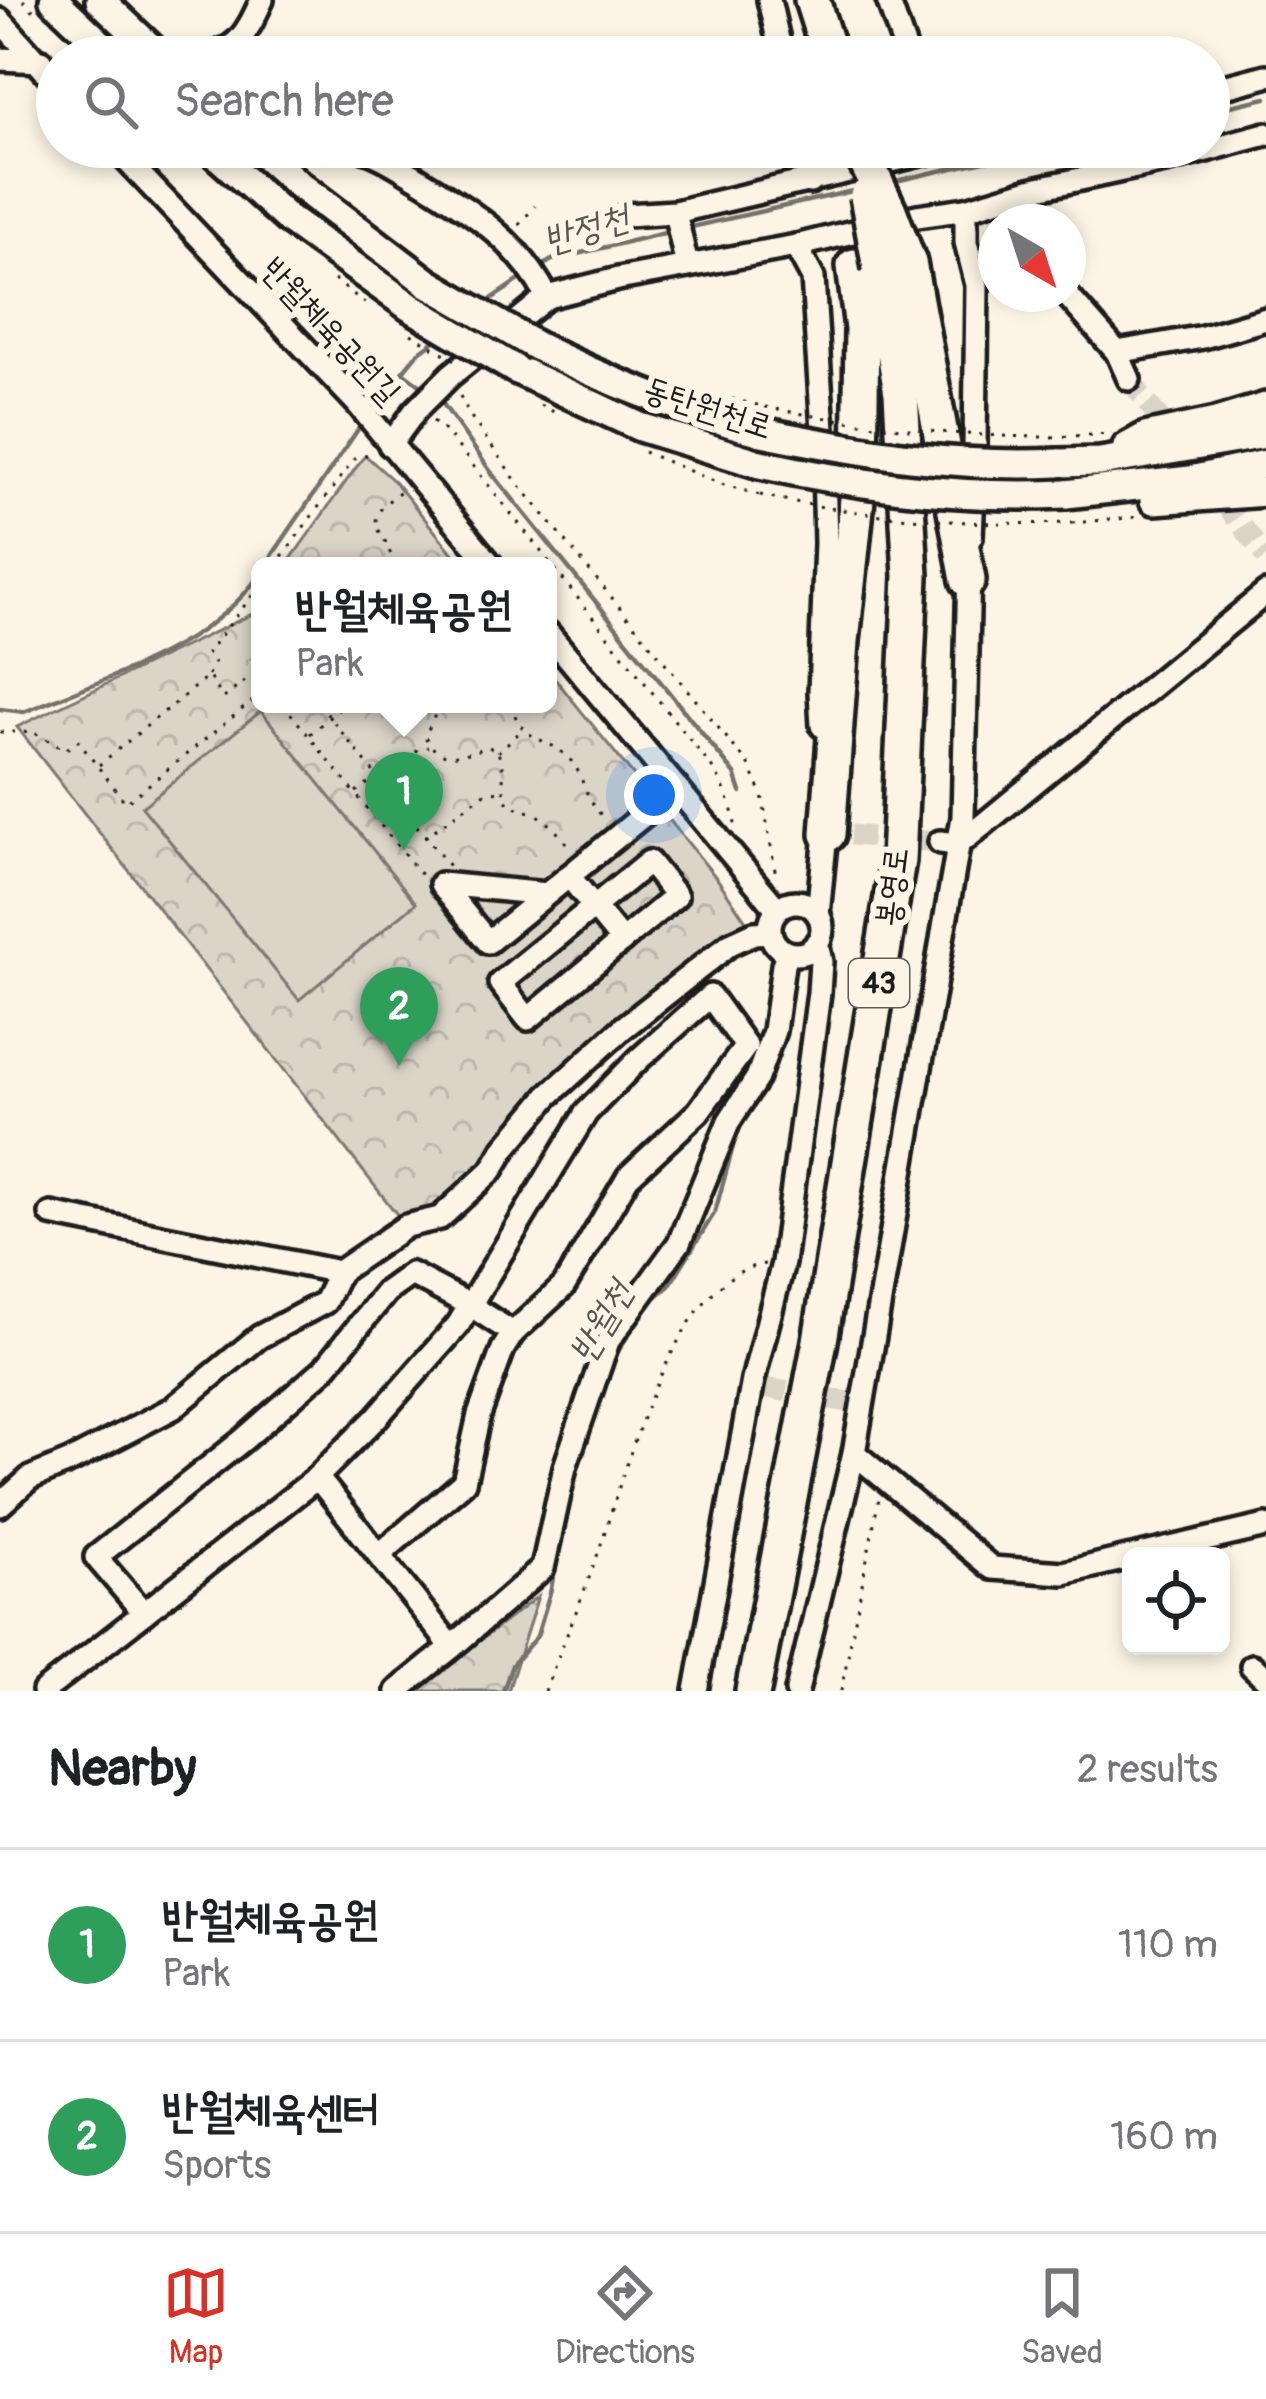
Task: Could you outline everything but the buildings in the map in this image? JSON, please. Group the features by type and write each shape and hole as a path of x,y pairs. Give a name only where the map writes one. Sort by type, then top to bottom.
{"highway":[{"path":"816,0 825,36"},
{"path":"862,168 881,266 968,580"},
{"path":"839,834 842,641 860,470 862,329 881,266 889,210 868,168"},
{"name":"봉영로","path":"753,1691 820,1341 898,860 911,576 901,394 881,266"}],"main road":[{"path":"54,0 92,36"},
{"path":"100,0 138,36"},
{"name":"동탄원천로","path":"231,168 288,219 410,307 513,368 640,427 760,464 896,487 1012,496 1103,492 1266,464"},
{"name":"동탄원천로","path":"280,168 428,284 592,373 711,418 764,420 843,449 992,464 1055,450 1100,462 1266,434"},
{"path":"1100,462 1145,437 1266,407"},
{"path":"1103,492 1163,502 1266,491"}],"street":[{"path":"243,36 262,0"},
{"path":"769,0 777,36"},
{"path":"888,0 901,36"},
{"path":"0,20 36,53"},
{"path":"0,59 36,61"},
{"path":"1230,85 1266,76"},
{"path":"1230,144 1266,134"},
{"name":"반월체육공원길","path":"134,168 357,404 484,557"},
{"path":"401,168 506,240 545,293"},
{"path":"807,168 810,182"},
{"path":"626,215 676,216 865,168"},
{"path":"387,441 398,437 417,408 545,293 618,279 686,258 830,238 1132,168"},
{"path":"797,1691 854,1453 856,1402 949,843 963,817 977,285 966,242 977,206"},
{"path":"676,216 686,258"},
{"path":"917,216 966,242"},
{"path":"813,278 830,238"},
{"path":"796,245 813,278 826,543 820,692 839,834 818,914 822,931 817,943 801,954 787,953 776,945 770,920 777,909 799,902 818,914"},
{"path":"1082,312 1117,352 1129,379"},
{"path":"1117,352 1203,337 1266,319"},
{"path":"949,843 1266,593"},
{"path":"557,645 777,909"},
{"path":"440,884 488,942 677,788"},
{"path":"649,862 676,896 622,941 528,1019 500,983 649,862"},
{"path":"576,870 594,907 622,941"},
{"path":"440,884 547,894"},
{"path":"0,1505 30,1478 173,1408 259,1337 325,1302 339,1272 406,1226 440,1218 492,1170 548,1096 622,1028 730,944 754,932 770,932"},
{"path":"696,1691 783,1263 819,993 817,943"},
{"path":"397,1691 543,1568 565,1467 608,1341 679,1243 729,1121 757,1078 774,1031 787,953"},
{"path":"44,1691 317,1477 376,1418 458,1325 586,1113 710,996 746,1046 698,1112 628,1178 564,1286 502,1349 478,1415 464,1483 379,1555"},
{"path":"51,1214 339,1272"},
{"path":"144,1613 96,1557 324,1369 386,1292 411,1274 513,1333"},
{"path":"854,1453 992,1568 1064,1573 1122,1560"},
{"path":"317,1477 379,1555 444,1654"},
{"path":"1176,1547 1266,1526"}],"path":[{"path":"506,240 535,206"},
{"path":"448,378 517,482 749,766 763,794 777,884"},
{"path":"417,408 448,434 545,557"},
{"path":"764,420 992,437 1055,450"},
{"path":"282,557 354,459 387,441"},
{"path":"391,557 375,520 383,504 418,478"},
{"path":"760,495 900,517 1072,524"},
{"path":"557,572 724,784 737,833"},
{"path":"97,766 208,676 214,662 207,653 251,597"},
{"path":"208,676 224,698 251,678"},
{"path":"0,732 33,732 65,750 78,741 126,802 251,702"},
{"path":"290,713 424,880 440,884"},
{"path":"325,713 464,886"},
{"path":"308,736 335,713"},
{"path":"435,713 425,736 430,746 452,757 489,747 498,752 505,800 552,826 576,870"},
{"path":"515,713 525,734 556,747 580,772 589,797 616,838"},
{"path":"498,752 522,729"},
{"path":"354,794 410,753 430,746"},
{"path":"425,837 488,791 504,792"},
{"path":"545,1691 596,1559 634,1441 673,1352 709,1297 728,1280 743,1269 783,1263"},
{"path":"842,1691 883,1477"}],"green space":[{"path":"365,455 395,482 456,557 292,557"},
{"path":"251,614 251,713 557,713 557,681 718,880 754,933 623,1028 440,1218 406,1226 17,727"},
{"path":"263,713 416,903 299,1000 142,807"},
{"path":"538,1596 508,1691 415,1691"}],"waterway":[{"name":"반정천","path":"1230,106 1266,98"},
{"name":"반정천","path":"891,182 953,168"},
{"name":"반정천","path":"687,228 857,190"},
{"name":"반정천","path":"537,269 552,260 669,232"},
{"name":"반정천","path":"487,302 527,275"},
{"name":"반정천","path":"373,408 418,353 439,338"},
{"name":"반월천","path":"404,373 424,388"},
{"name":"반월천","path":"437,399 735,774 741,792"},
{"name":"반정천","path":"271,557 363,422"},
{"name":"반정천","path":"0,709 24,712 152,659 212,623 251,585"},
{"name":"반월천","path":"610,1365 646,1305 669,1286 715,1212 739,1125"},
{"name":"반월천","path":"569,1496 603,1387"},
{"name":"반월천","path":"503,1691 512,1665 537,1636 557,1554"}],"tunnel":[{"path":"1129,379 1266,557"},
{"path":"851,835 940,842"},
{"path":"766,1388 849,1402"}],"place":[{"name":"반월체육공원","path":"404,851"},
{"name":"반월체육센터","path":"399,1066"}]}
